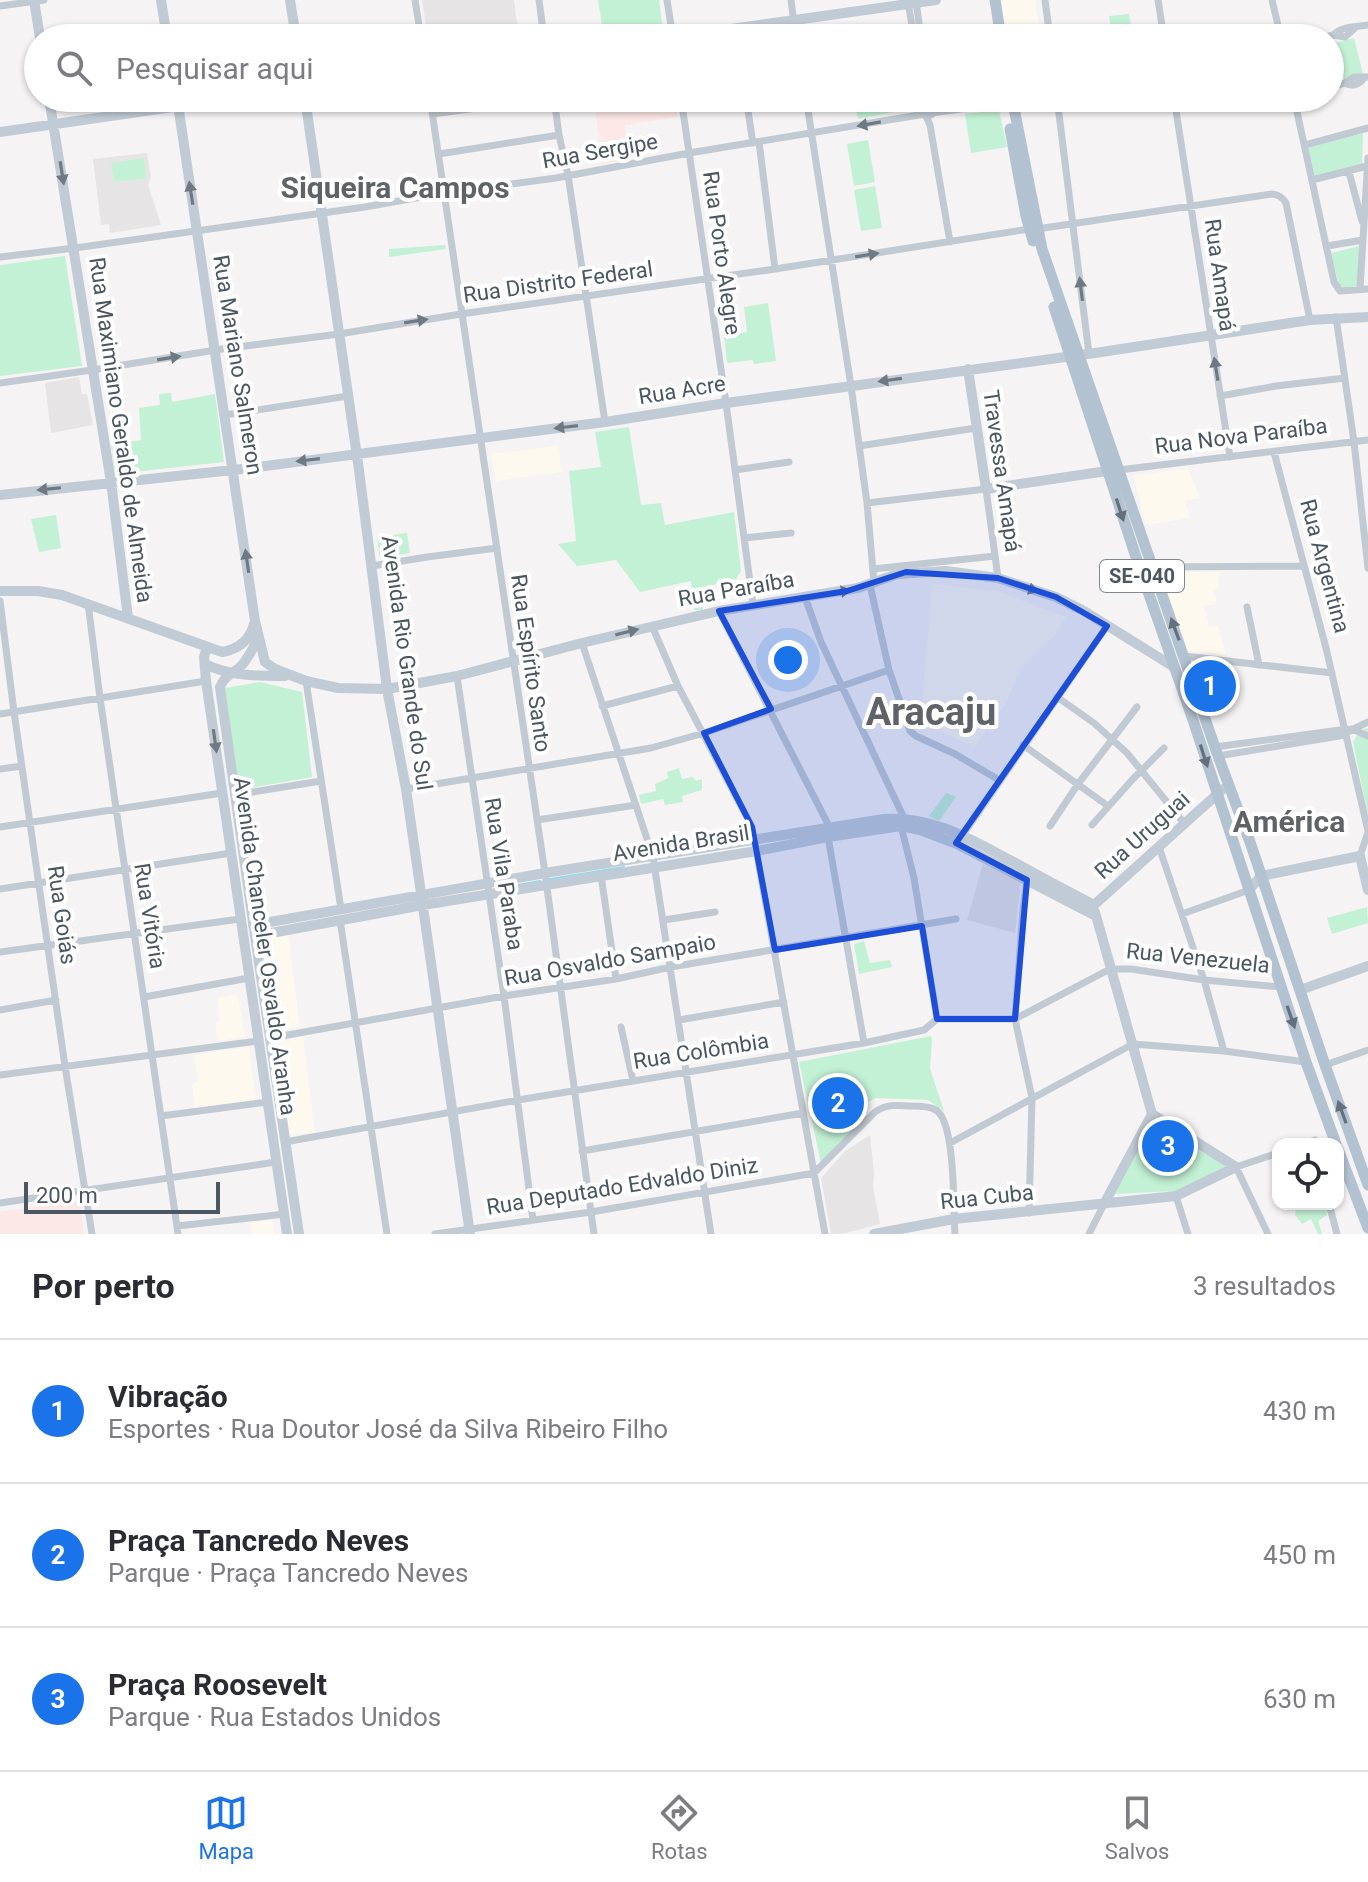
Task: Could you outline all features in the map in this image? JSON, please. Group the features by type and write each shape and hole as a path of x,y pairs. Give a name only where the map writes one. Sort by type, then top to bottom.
{"main road":[{"path":"988,0 992,24"},
{"path":"995,0 999,24"},
{"name":"SE-040","path":"1010,112 1033,229 1079,355 1174,667 1334,1138"},
{"name":"SE-040","path":"1113,471 1184,656 1368,1184"},
{"name":"SE-040","path":"1344,1165 1368,1228"}],"street":[{"path":"0,6 37,0 39,24"},
{"path":"161,0 165,24"},
{"path":"290,0 294,24"},
{"path":"415,0 419,24"},
{"path":"539,0 542,24"},
{"path":"667,0 670,24"},
{"path":"791,0 794,24"},
{"path":"776,24 936,0"},
{"path":"1045,0 1048,24"},
{"path":"1158,0 1162,24"},
{"path":"1272,0 1278,24"},
{"path":"912,2 913,24"},
{"path":"912,2 918,24"},
{"path":"1344,28 1368,25"},
{"path":"1344,83 1354,77 1366,77"},
{"name":"Rua Maximiano Geraldo de Almeida","path":"51,112 111,482 128,618"},
{"path":"0,132 123,112"},
{"name":"Rua Mariano Salmeron","path":"179,112 258,638"},
{"name":"Avenida Rio Grande do Sul","path":"307,112 387,689 406,789 470,1232"},
{"path":"433,114 448,112"},
{"path":"555,112 568,175 605,422"},
{"name":"Rua Porto Alegre","path":"683,112 753,604"},
{"path":"749,112 775,269"},
{"path":"808,112 867,503 872,584 889,670 913,734 999,780"},
{"name":"Rua Sergipe","path":"0,257 197,231 568,175 940,112"},
{"path":"1059,112 1073,224 1079,355"},
{"name":"Rua Amapá","path":"1176,112 1230,457"},
{"path":"1297,112 1340,291 1364,288 1363,227 1368,158"},
{"name":"Rua Espírito Santo","path":"433,114 537,820 594,1234"},
{"path":"929,114 950,242"},
{"path":"1305,145 1368,128"},
{"path":"439,154 559,135"},
{"path":"1312,180 1367,166"},
{"path":"1349,172 1363,227"},
{"name":"Rua Distrito Federal","path":"0,383 1272,194 1282,197 1286,203 1310,320"},
{"path":"1327,246 1363,240"},
{"path":"1336,317 1368,568"},
{"name":"Rua Acre","path":"0,495 605,422 1310,320 1368,317"},
{"name":"Travessa Amapá","path":"968,369 998,578"},
{"path":"1220,396 1345,378"},
{"path":"225,415 348,396"},
{"path":"859,446 976,428"},
{"name":"Rua Nova Paraíba","path":"867,503 1368,440"},
{"name":"Rua Argentina","path":"1274,452 1348,730 1368,831 1360,856"},
{"path":"735,470 789,462"},
{"path":"744,538 791,533"},
{"path":"372,566 497,548"},
{"path":"873,569 995,556"},
{"path":"1152,567 1303,566"},
{"name":"Rua Paraíba","path":"289,676 338,688 387,689 457,676 719,611 847,591 897,574 927,571 998,578 1056,597 1174,667"},
{"path":"0,591 38,591 62,595 222,652 238,647 248,638 255,621"},
{"path":"805,597 821,642 903,822 937,1019"},
{"name":"Rua Goiás","path":"0,601 3,653 92,1234"},
{"name":"Rua Vitória","path":"88,603 177,1230"},
{"path":"1247,607 1259,665"},
{"path":"719,611 771,709 829,833 864,1043"},
{"path":"652,626 678,686 748,816 756,846 825,1234"},
{"path":"959,840 1107,626"},
{"path":"231,672 243,664 258,638"},
{"path":"258,638 265,662 289,676"},
{"path":"582,643 654,862 711,1234"},
{"name":"Avenida Chanceler Osvaldo Aranha","path":"207,647 206,681 287,1234"},
{"path":"1184,656 1332,673"},
{"path":"205,664 231,672 289,676"},
{"path":"406,789 651,748 889,670"},
{"name":"Avenida Chanceler Osvaldo Aranha","path":"231,672 220,687 299,1234"},
{"name":"Rua Vila Paraba","path":"457,676 533,1220"},
{"path":"0,714 206,681"},
{"path":"306,681 387,1234"},
{"path":"602,706 678,686"},
{"path":"1057,697 1112,738 1184,823"},
{"path":"1050,826 1137,707"},
{"path":"1217,752 1348,730 1368,722"},
{"path":"1348,730 1368,736"},
{"path":"1023,745 1108,806"},
{"path":"1092,825 1164,748"},
{"path":"0,769 22,766"},
{"path":"234,795 321,781"},
{"name":"Rua Uruguai","path":"1095,910 1228,784"},
{"path":"0,827 222,793"},
{"path":"537,820 636,805"},
{"name":"Avenida Brasil","path":"254,931 545,879 756,846 884,819 903,822 918,820 1095,910"},
{"name":"Avenida Brasil","path":"959,840 1027,880 1095,910"},
{"path":"1159,847 1204,980 1224,1051"},
{"path":"0,889 231,853"},
{"path":"1182,914 1249,890 1261,876 1360,856 1368,890"},
{"name":"Avenida Brasil","path":"545,879 601,875 654,862"},
{"path":"601,875 616,979"},
{"path":"1027,880 1015,1019 1032,1098 1029,1213"},
{"path":"1095,910 1152,1114 1236,1167 1268,1234"},
{"path":"664,920 715,912"},
{"path":"0,952 240,919"},
{"name":"Rua Osvaldo Sampaio","path":"271,1038 956,919"},
{"path":"1300,990 1368,966"},
{"name":"Rua Colômbia","path":"285,1142 864,1043 924,1030 937,1019 1015,1019 1110,969"},
{"name":"Rua Venezuela","path":"1110,969 1281,987"},
{"path":"144,997 249,978"},
{"path":"0,1010 56,1000"},
{"path":"679,1020 784,1002"},
{"path":"621,1027 633,1081"},
{"path":"0,1075 258,1041"},
{"path":"950,1143 1133,1044 1224,1051 1306,1062"},
{"path":"1325,1065 1368,1050"},
{"path":"161,1116 268,1102"},
{"path":"814,1173 881,1108 899,1105 931,1108 939,1112 945,1122 950,1143 955,1234"},
{"path":"582,1151 803,1113"},
{"path":"1089,1234 1152,1114"},
{"path":"1236,1167 1272,1155"},
{"path":"0,1203 276,1162"},
{"name":"Rua Cuba","path":"874,1234 898,1232 954,1219 1176,1196 1236,1167"},
{"name":"Rua Deputado Edvaldo Diniz","path":"435,1234 470,1232 814,1173"},
{"path":"1176,1196 1188,1234"},
{"path":"1331,1210 1337,1234"},
{"path":"177,1230 285,1214"}],"highlighted area":[{"path":"906,572 998,578 1056,597 1107,626 956,843 1027,880 1015,1019 937,1019 922,926 775,950 752,827 704,733 771,709 719,611 847,591"}],"shaded area":[{"path":"422,0 514,0 517,24 426,24"},
{"path":"1001,0 1035,0 1039,24 1005,24"},
{"path":"596,112 677,112 678,117 625,125 626,160 602,164"},
{"path":"147,153 151,177 148,185 161,225 110,233 109,224 101,225 93,159"},
{"path":"79,377 82,394 87,394 93,425 51,433 45,383"},
{"path":"558,446 562,472 496,481 491,454"},
{"path":"1188,469 1200,498 1185,501 1190,518 1146,525 1133,475"},
{"path":"1160,572 1219,572 1218,588 1214,590 1217,604 1204,606 1209,626 1218,626 1226,655 1188,651"},
{"path":"932,584 997,591 1066,617 1055,635 1020,669 1007,702 974,747 921,722"},
{"path":"983,864 1021,882 1015,933 967,920"},
{"path":"288,934 300,1027 274,1032 262,939"},
{"path":"238,994 245,1037 218,1041 215,1022 220,1021 217,998"},
{"path":"303,1037 315,1132 289,1135 277,1041"},
{"path":"249,1047 256,1100 195,1108 192,1084 198,1082 194,1055"},
{"path":"870,1135 873,1187 880,1224 831,1234 821,1178 845,1151"},
{"path":"80,1201 84,1234 0,1234 0,1212"},
{"path":"272,1220 274,1234 252,1234 251,1223"}],"green space":[{"path":"598,0 659,0 662,24 602,24"},
{"path":"1129,14 1130,24 1110,24 1109,16"},
{"path":"1354,38 1363,74 1344,79 1344,41"},
{"path":"856,112 894,112 858,119"},
{"path":"999,112 1007,147 971,153 965,114"},
{"path":"1363,133 1362,164 1315,177 1308,148"},
{"path":"868,140 875,182 854,186 847,144"},
{"path":"144,158 146,178 114,182 111,163"},
{"path":"875,186 882,228 861,231 854,190"},
{"path":"445,245 446,249 389,257 389,249"},
{"path":"1360,246 1359,286 1340,290 1331,253"},
{"path":"65,256 82,366 0,376 0,265"},
{"path":"768,303 776,361 727,363 724,336 747,332 744,307"},
{"path":"171,393 172,402 215,394 224,462 115,474 111,445 141,440 139,408 160,405 159,394"},
{"path":"629,427 641,505 661,503 665,525 734,512 741,571 736,579 701,588 703,610 694,610 691,581 640,592 616,560 577,566 558,544 576,541 569,471 601,467 595,432"},
{"path":"56,515 61,548 39,552 31,519"},
{"path":"407,533 410,553 380,558 377,537"},
{"path":"1195,664 1227,668 1228,671 1199,678"},
{"path":"260,682 302,692 312,777 239,790 225,688"},
{"path":"1367,728 1368,816 1353,742 1360,731"},
{"path":"679,768 682,779 702,779 702,790 682,796 683,802 665,805 663,799 641,804 639,795 656,791 655,784 668,778 667,772"},
{"path":"946,793 956,797 939,821 929,816"},
{"path":"1367,907 1368,923 1332,934 1327,918"},
{"path":"864,941 870,963 890,960 892,967 859,974 854,944"},
{"path":"931,1036 930,1069 944,1111 928,1100 876,1098 862,1105 863,1120 821,1163 799,1062"},
{"path":"1162,1124 1227,1166 1177,1191 1115,1194 1151,1125"},
{"path":"1295,1210 1326,1210 1327,1215 1318,1221 1322,1234 1318,1234 1311,1219 1302,1224 1295,1215"}],"waterway":[{"path":"550,879 624,867"},
{"path":"517,885 540,881"}],"place":[{"name":"Vibração","path":"1210,686"},
{"name":"Praça Tancredo Neves","path":"838,1103"},
{"name":"Praça Roosevelt","path":"1168,1146"}],"district":[{"name":"Siqueira Campos","path":"395,187"},
{"name":"Aracaju","path":"931,712"},
{"name":"América","path":"1289,821"}]}
